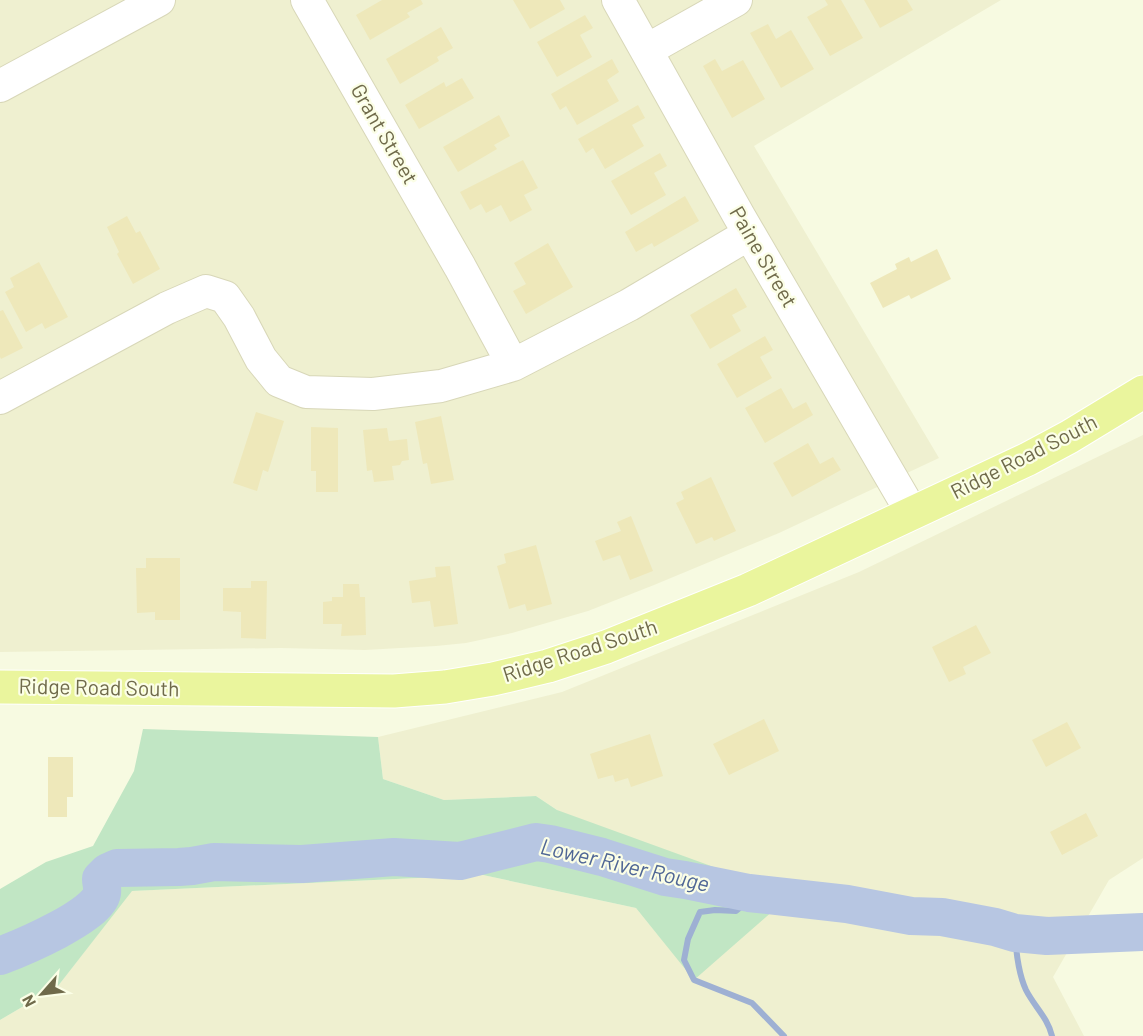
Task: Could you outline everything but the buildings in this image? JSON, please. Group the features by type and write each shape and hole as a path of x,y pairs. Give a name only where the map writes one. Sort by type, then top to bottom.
{"main road":[{"name":"Ridge Road South","path":"0,687 394,690 445,687 493,680 548,666 606,647 748,590 1028,459 1143,392"}],"street":[{"path":"0,86 159,0"},
{"name":"Grant Street","path":"308,0 513,365"},
{"name":"Paine Street","path":"618,0 749,234 912,513"},
{"path":"647,50 736,0"},
{"path":"0,398 167,308 206,291 225,297 239,317 261,359 279,381 306,392 373,394 441,386 513,365 629,305 749,234"}],"shaded area":[{"path":"0,0 1001,0 754,146 939,458 779,533 588,611 512,633 466,643 365,650 281,648 0,652"},
{"path":"1143,435 1143,858 1109,880 1053,977 1084,1036 0,1036 0,1020 58,986 131,891 483,875 636,908 694,979 557,810 536,796 444,800 383,779 378,737 562,692 859,572"},
{"path":"143,729 378,737 383,779 444,800 536,796 557,810 791,895 694,980 636,908 483,875 132,891 58,986 0,1020 0,889 46,862 93,846 134,771"}],"waterway":[{"name":"Lower River Rouge","path":"0,956 74,921 97,902 102,893 101,879 108,872 117,868 179,867 214,862 302,864 394,857 460,861 536,842 602,857 665,877 749,893 847,904 911,916 942,917 1015,933 1047,936 1143,932"},
{"path":"749,893 748,901 736,911 700,912 688,939 684,960 694,980 752,1003 784,1036"},
{"path":"1015,933 1023,983 1047,1023 1052,1036"}]}
